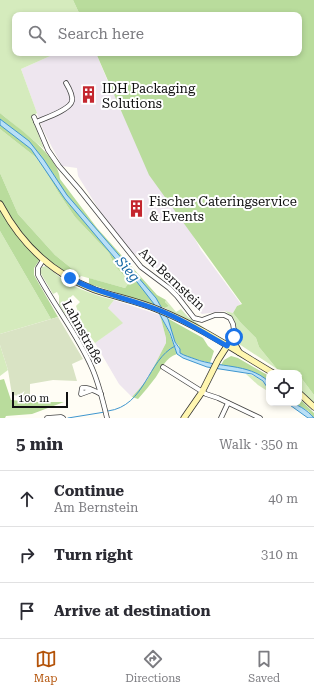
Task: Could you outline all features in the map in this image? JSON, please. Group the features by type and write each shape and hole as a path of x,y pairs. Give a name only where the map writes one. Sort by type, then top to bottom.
{"main road":[{"path":"0,204 10,222 21,237 43,260 64,275 85,286 141,303 176,317 268,370"},
{"path":"234,331 234,343 239,353"},
{"path":"184,418 202,392 219,358 227,346"},
{"path":"219,358 229,353 239,353"},
{"path":"302,396 314,407"}],"street":[{"path":"36,122 67,108 72,102 71,94 66,83"},
{"name":"Am Bernstein","path":"34,117 48,150 59,166 141,267 169,288 194,318 202,320 224,315 230,318 234,331"},
{"name":"Lahnstraße","path":"43,260 38,268 38,275 92,366 107,416"},
{"path":"227,346 234,331"},
{"path":"163,367 202,392 260,418"},
{"path":"92,390 101,394"},
{"path":"221,418 228,403"},
{"path":"46,418 62,418"}],"shaded area":[{"path":"50,56 97,56 109,84 201,250 241,304 237,306 233,313 225,311 202,314 184,300 171,286 163,273 154,271 144,260 130,251 103,216 78,176 77,168 62,166 43,130 21,69"},
{"path":"114,300 160,315 166,338 166,343 147,380 132,397 119,384 95,343 122,323 108,308"}],"green space":[{"path":"0,0 73,0 79,12 12,12 12,56 50,56 21,69 37,113 32,117 44,149 0,113"},
{"path":"73,0 314,0 314,395 302,379 302,370 277,369 259,347 256,338 233,313 237,306 242,304 149,175 97,56 302,56 302,12 79,12"},
{"path":"0,113 27,134 53,161 58,170 60,179 97,228 157,295 166,300 165,302 169,306 165,308 89,284 89,278 125,288 128,284 125,277 115,266 109,253 75,217 38,159 0,129"},
{"path":"0,129 38,159 75,217 109,253 115,266 125,277 128,284 125,288 81,276 55,255 18,214 0,173"},
{"path":"0,173 18,214 55,255 81,276 77,279 42,256 34,268 34,275 58,317 51,319 0,231"},
{"path":"0,231 51,319 0,334"},
{"path":"46,266 72,285 95,295 114,300 108,308 123,323 95,343 83,326 76,306 80,302 73,295 67,304 66,315 59,305 59,296 57,292 53,294 40,272 42,267"},
{"path":"166,300 176,312 181,309 188,317 216,336 165,308 169,306 165,302"},
{"path":"225,311 233,313 256,338 259,347 277,369 236,342 235,321"},
{"path":"160,315 169,332 177,354 167,361 138,399 132,397 147,380 166,343"},
{"path":"58,317 83,359 72,364 77,381 53,380 30,384 30,397 12,395 8,370 0,345 0,334"},
{"path":"167,318 203,338 208,346 214,351 210,363 184,356 180,353 179,346 175,342"},
{"path":"0,345 8,370 0,376"},
{"path":"231,356 238,358 266,374 266,380 253,372 221,365 224,360"},
{"path":"246,374 254,376 260,380 266,385 266,390"},
{"path":"4,379 11,400 31,402 64,402 32,414 6,416 5,418 0,418 0,380"},
{"path":"302,379 314,395 314,404 302,392"},
{"path":"302,401 314,413 314,418 308,411 299,406 302,406"}],"water":[{"name":"Sieg","path":"0,119 29,141 44,160 67,195 156,298 168,319 175,342 180,349 180,353 204,362 252,371 266,380 266,386 263,381 252,374 207,367 183,358 177,354 170,333 154,304 137,282 65,199 31,149 0,125"},
{"path":"291,406 298,406 302,408 314,418 308,418"}],"waterway":[{"path":"108,411 121,407 131,401 139,392 158,361 175,346"},
{"path":"68,418 105,412"}],"place":[{"name":"IDH Packaging Solutions","path":"89,95"},
{"name":"Fischer Cateringservice & Events","path":"136,208"}],"route":[{"path":"70,278 96,290 158,309 176,317 227,346 234,331 234,337"}]}
